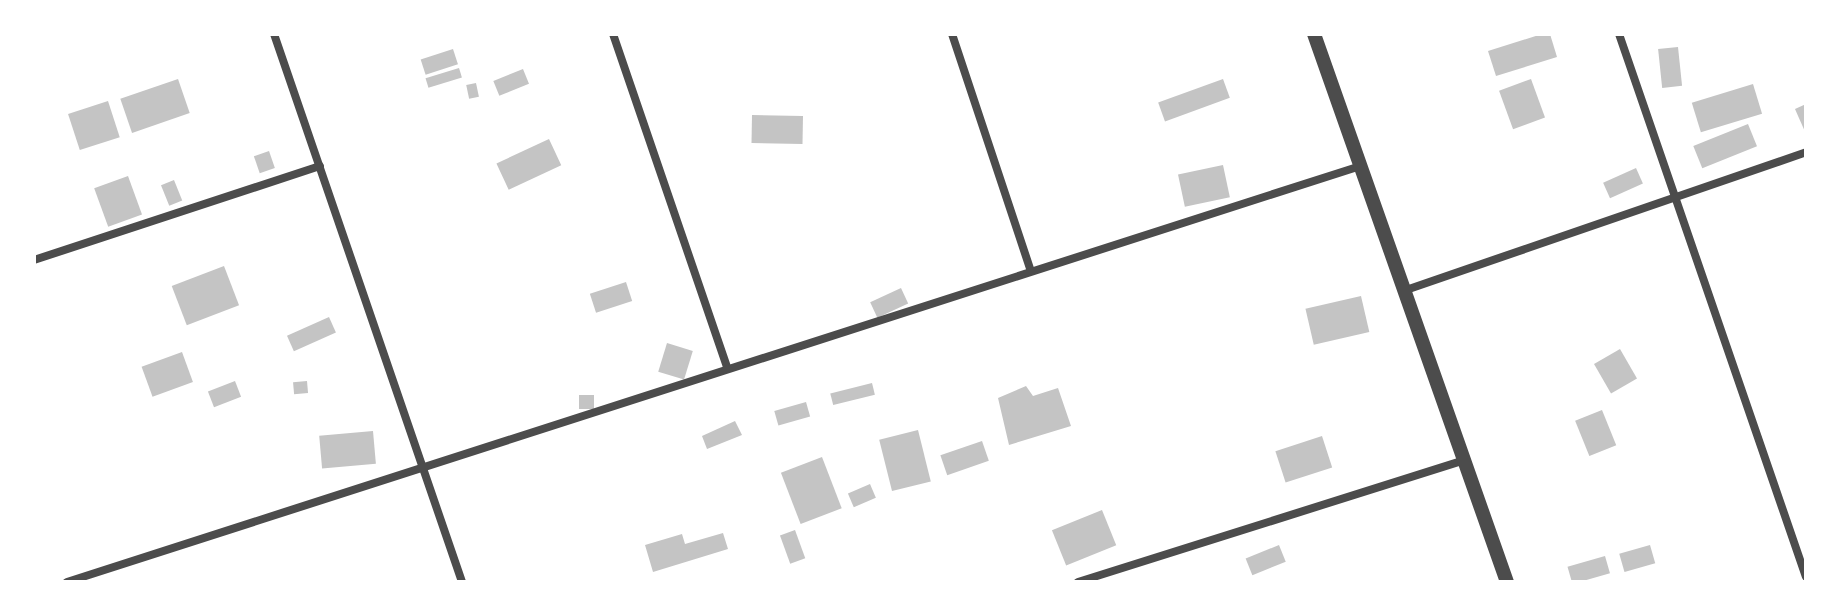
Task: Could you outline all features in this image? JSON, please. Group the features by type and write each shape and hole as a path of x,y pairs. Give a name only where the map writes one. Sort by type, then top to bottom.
{"street":[{"path":"274,34 462,582"},
{"path":"613,34 728,369"},
{"path":"952,34 1031,271"},
{"path":"1314,34 1507,582"},
{"path":"1619,34 1806,577"},
{"path":"1406,290 1806,152"},
{"path":"34,260 320,166"},
{"path":"67,582 1360,166"},
{"path":"1078,582 1465,460"}],"building":[{"path":"1550,34 1557,57 1496,76 1488,51"},
{"path":"1678,47 1682,86 1662,88 1658,49"},
{"path":"453,49 458,64 426,75 421,60"},
{"path":"459,68 462,78 428,88 426,78"},
{"path":"523,69 529,84 499,96 493,81"},
{"path":"178,79 190,113 132,133 120,99"},
{"path":"1223,79 1230,98 1165,121 1158,103"},
{"path":"1531,79 1545,118 1513,129 1499,91"},
{"path":"476,83 479,97 469,99 466,85"},
{"path":"1753,84 1762,114 1701,132 1692,103"},
{"path":"108,101 120,137 80,150 68,114"},
{"path":"1806,104 1806,134 1795,109"},
{"path":"752,115 803,116 803,144 752,143"},
{"path":"1748,124 1757,146 1702,168 1693,146"},
{"path":"549,139 561,165 509,190 496,164"},
{"path":"269,151 275,168 260,173 254,156"},
{"path":"1223,165 1230,197 1185,207 1178,175"},
{"path":"1636,168 1643,184 1610,198 1603,183"},
{"path":"128,176 142,215 108,227 94,188"},
{"path":"174,180 182,200 169,206 161,185"},
{"path":"224,266 239,305 187,325 172,286"},
{"path":"626,282 632,301 596,313 590,294"},
{"path":"901,288 908,303 877,318 870,302"},
{"path":"1361,296 1369,332 1314,345 1305,309"},
{"path":"329,317 336,333 294,351 287,336"},
{"path":"667,343 693,351 684,380 658,372"},
{"path":"1620,349 1637,378 1611,393 1594,364"},
{"path":"182,352 193,382 153,397 142,367"},
{"path":"235,381 241,397 214,407 208,391"},
{"path":"307,381 308,393 294,394 293,382"},
{"path":"872,383 875,395 833,405 830,393"},
{"path":"1026,386 1033,396 1058,388 1071,426 1009,445 998,398"},
{"path":"579,395 594,395 594,409 579,409"},
{"path":"806,402 810,416 778,426 774,411"},
{"path":"1602,410 1616,445 1589,456 1575,421"},
{"path":"735,421 742,435 707,449 702,436"},
{"path":"918,430 931,481 892,491 879,440"},
{"path":"373,431 376,464 322,469 319,436"},
{"path":"1322,436 1332,467 1286,483 1275,451"},
{"path":"982,441 989,461 947,475 940,455"},
{"path":"822,457 842,508 801,524 781,473"},
{"path":"870,484 876,498 854,507 848,493"},
{"path":"1102,510 1116,545 1066,565 1052,530"},
{"path":"795,530 805,558 790,564 780,535"},
{"path":"723,533 728,549 653,572 645,545 682,534 685,544"},
{"path":"1279,545 1286,562 1252,575 1246,558"},
{"path":"1650,545 1655,563 1624,572 1619,554"},
{"path":"1605,556 1610,573 1572,582 1568,567"}]}
